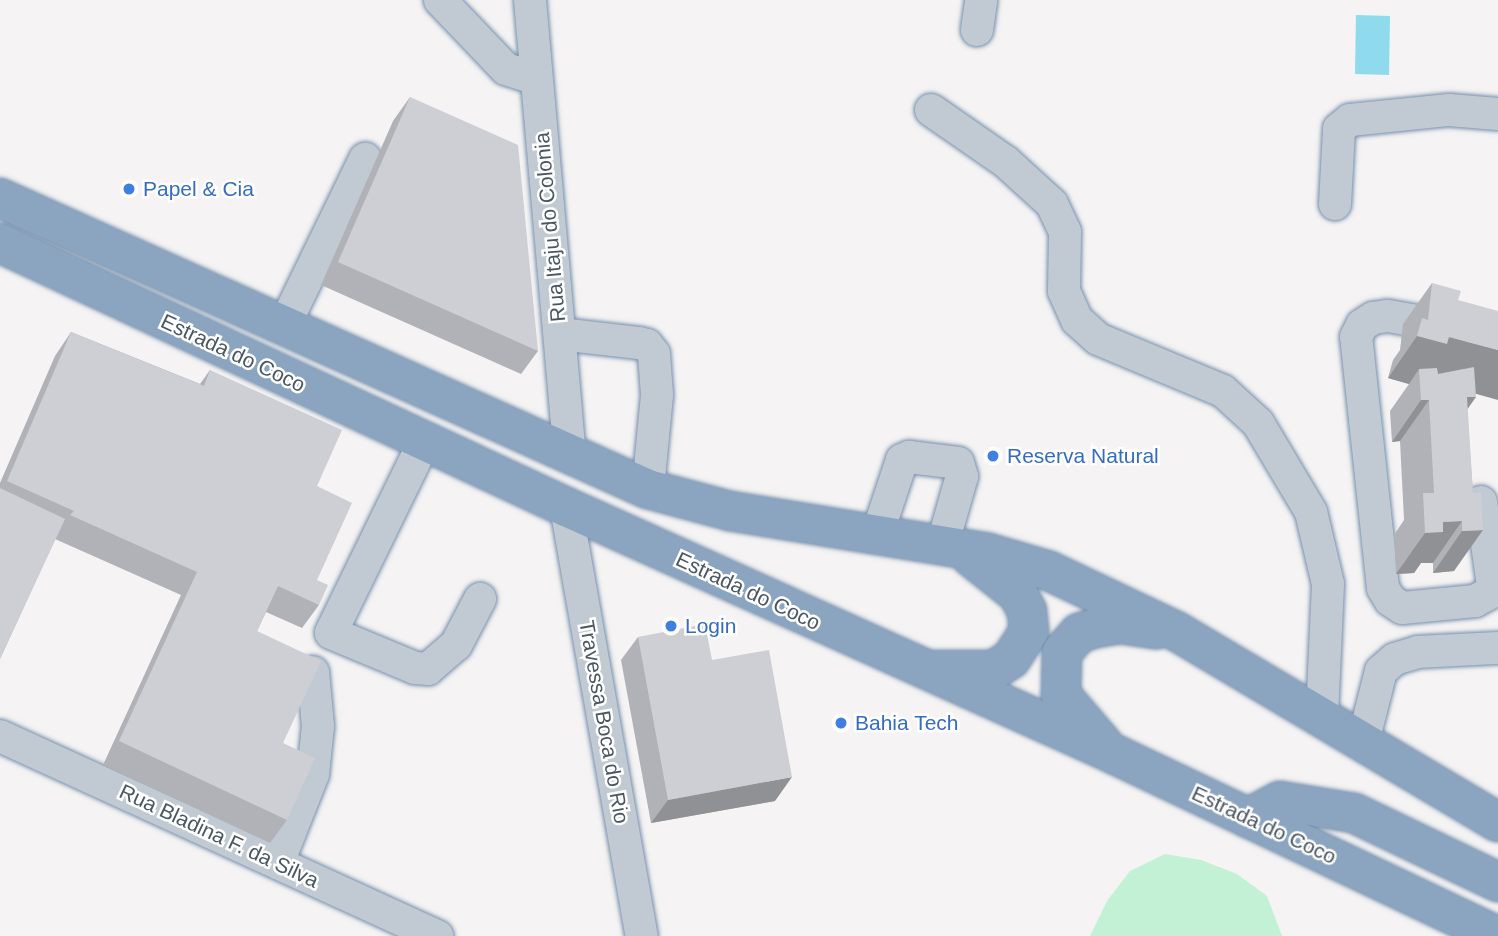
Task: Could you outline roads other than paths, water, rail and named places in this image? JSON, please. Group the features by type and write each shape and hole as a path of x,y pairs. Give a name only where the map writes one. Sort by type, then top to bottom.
{"highway":[{"path":"0,198 648,489 730,511 951,547 1049,571 1176,631 1498,822"},
{"name":"Estrada do Coco","path":"0,243 920,670 1114,754 1497,936"},
{"path":"920,670 995,670 1011,659 1029,631 1027,611 1018,594 951,547"},
{"path":"1114,754 1060,695 1062,652 1079,633 1095,628 1120,624 1176,631"},
{"path":"1248,818 1280,801 1354,813 1498,881"}],"street":[{"path":"440,0 506,69 536,79"},
{"name":"Rua Itaju do Colonia","path":"530,0 570,454"},
{"path":"931,110 1006,162 1052,204 1065,232 1065,290 1077,320 1098,339 1223,391 1258,423 1311,512 1328,584 1322,717"},
{"path":"1335,204 1339,129 1350,120 1449,110 1498,114"},
{"path":"284,326 365,159"},
{"path":"1481,502 1493,585 1488,594 1475,601 1402,608 1390,600 1383,588 1356,337 1362,326 1373,318 1388,316 1498,335"},
{"path":"560,334 639,342 654,354 657,396 648,489"},
{"path":"424,442 331,633 415,668 428,669 456,645 480,599"},
{"path":"877,535 902,460 909,457 958,463 962,476 951,547"},
{"name":"Travessa Boca do Rio","path":"566,507 642,936"},
{"path":"1363,742 1381,671 1395,659 1418,652 1498,648"},
{"path":"278,863 313,774 318,745 313,672"},
{"name":"Rua Bladina F. da Silva","path":"0,736 437,936"}],"water":[{"path":"1356,15 1390,16 1389,75 1355,74"}],"place":[{"name":"Papel & Cia","path":"129,189"},
{"name":"Reserva Natural","path":"993,456"},
{"name":"Login","path":"671,626"},
{"name":"Bahia Tech","path":"841,723"}]}
